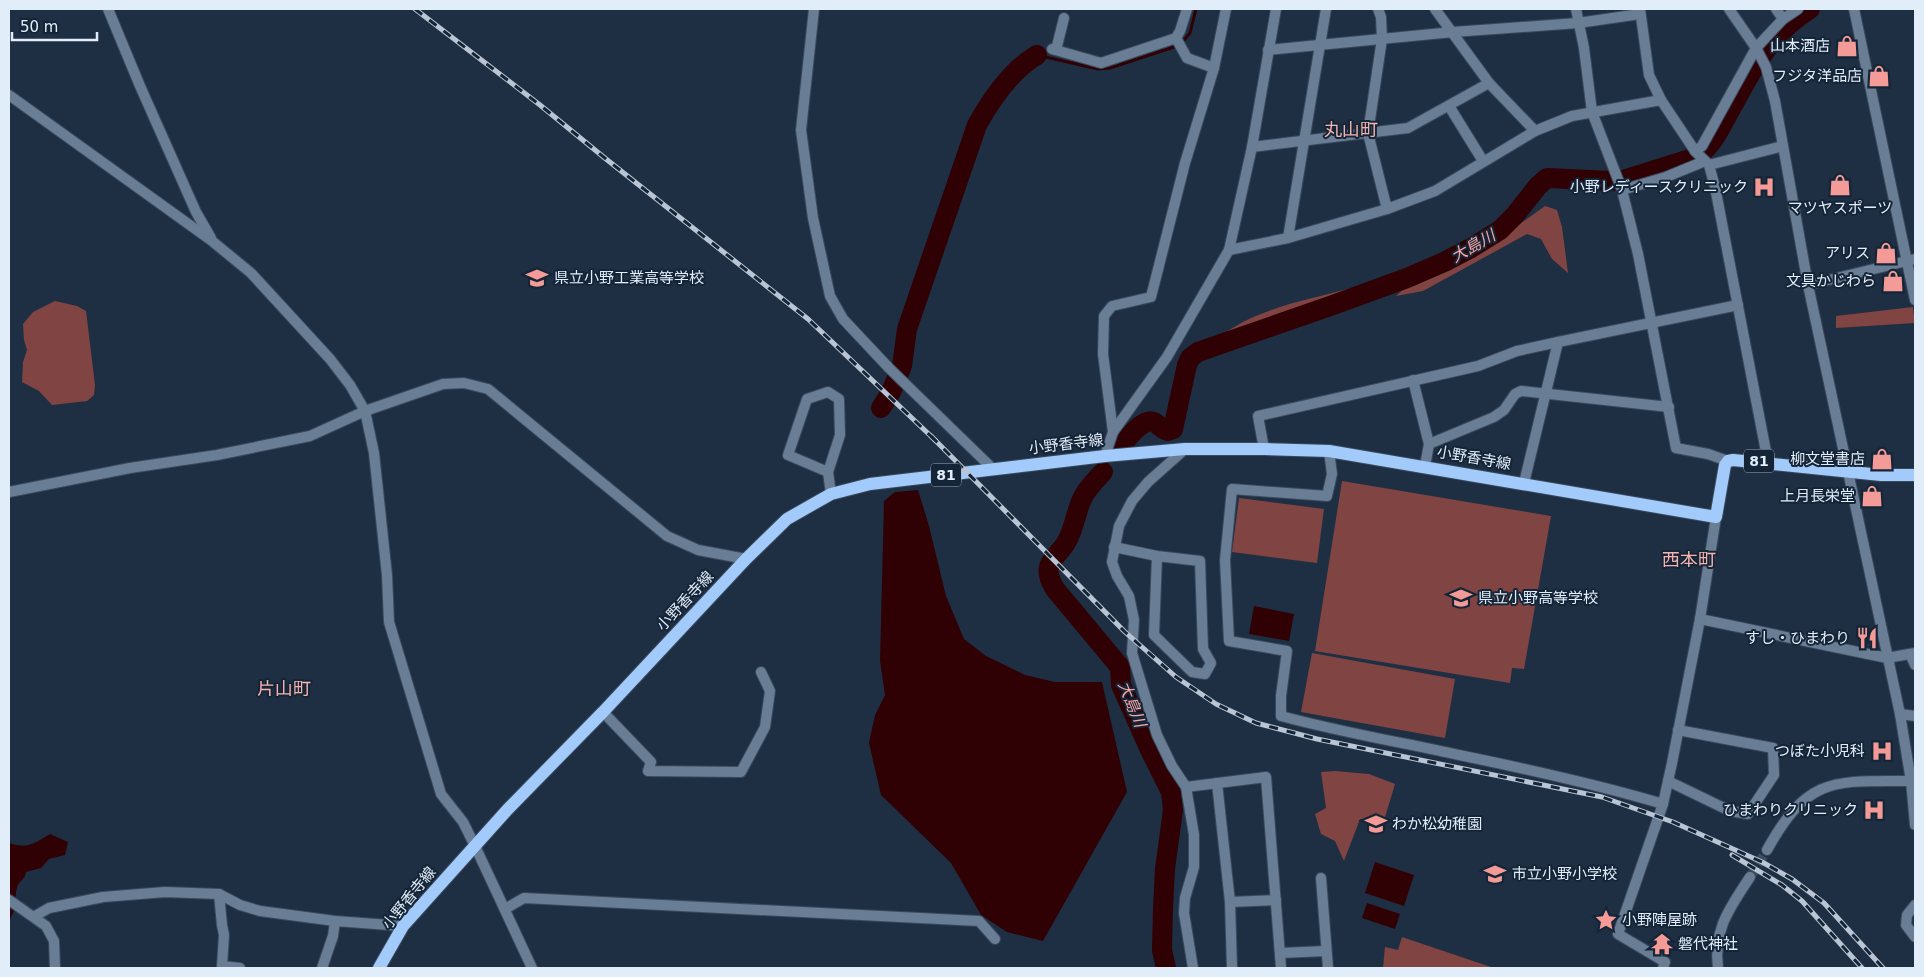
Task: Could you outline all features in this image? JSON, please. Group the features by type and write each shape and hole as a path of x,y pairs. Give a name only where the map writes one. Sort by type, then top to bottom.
{"main road":[{"name":"小野香寺線","path":"379,968 403,926 508,809 603,712 746,559 787,519 831,494 870,484 1105,456 1184,449 1264,448 1329,451 1716,517"},
{"name":"81","path":"1716,517 1725,465 1728,461 1768,462 1881,475 1915,475"}],"street":[{"path":"108,9 196,212 212,241"},
{"path":"814,9 801,130 813,218 830,296 843,318 889,368 992,469"},
{"path":"1187,9 1178,42 1187,58 1214,68"},
{"path":"1113,432 1103,354 1104,316 1112,306 1150,297 1185,163 1214,68 1226,9"},
{"path":"1105,456 1113,432 1167,357 1229,250 1252,147 1276,9"},
{"path":"1288,238 1318,45 1326,9"},
{"path":"1378,9 1381,17 1382,40 1368,133 1387,209"},
{"path":"1435,9 1490,83 1535,131"},
{"path":"1576,9 1584,48 1592,112 1622,190 1647,293 1676,448 1708,454 1728,461"},
{"path":"1728,9 1756,48 1766,67 1775,101 1808,285 1900,714 1911,781 1915,825"},
{"path":"1776,9 1783,19"},
{"path":"1703,159 1702,146 1756,48 1783,19 1798,9"},
{"path":"1854,9 1911,261 1915,300"},
{"path":"1268,50 1453,32 1578,23 1640,11 1649,75 1661,100 1703,159 1715,186 1768,462"},
{"path":"1064,18 1054,50 1101,63 1178,42"},
{"path":"1252,147 1408,128 1490,83"},
{"path":"9,95 212,241 251,273 330,359 350,385 365,411 374,453 387,575 389,622 441,794 463,822 532,968"},
{"path":"1229,250 1288,238 1387,209 1435,191 1535,131 1572,116 1661,100"},
{"path":"1449,106 1483,161"},
{"path":"1622,190 1666,177 1703,159 1783,146"},
{"path":"1808,285 1911,261"},
{"path":"1264,448 1258,416 1478,366 1517,351 1652,321 1738,305"},
{"path":"1524,483 1558,342"},
{"path":"1413,380 1429,444 1425,466"},
{"path":"9,492 130,468 217,455 310,436 365,411 442,384 464,383 488,389 667,536 698,550 746,559"},
{"path":"1429,444 1494,417 1504,410 1515,394 1521,391 1669,407"},
{"path":"828,472 788,454 807,399 828,392 839,399 840,435 828,472 831,494"},
{"path":"1184,449 1148,482 1132,501 1119,526 1112,562 1117,576 1129,596 1134,620 1132,653 1157,735 1172,766 1186,787 1194,835 1194,867 1185,898 1184,913 1193,968"},
{"path":"1329,451 1332,474 1327,496 1232,489 1225,560 1229,641 1287,651 1281,696 1281,716 1323,728 1460,755 1608,788 1663,804"},
{"path":"1663,968 1665,962 1618,934 1663,804 1700,619 1716,517"},
{"path":"1114,547 1157,556 1200,561 1203,649 1210,664 1205,674 1192,672 1154,634 1157,556"},
{"path":"1700,619 1888,658 1912,653 1915,665"},
{"path":"603,712 651,762 648,771 741,772 765,727 770,691 761,672"},
{"path":"1900,714 1915,716"},
{"path":"1668,781 1730,811 1748,814 1774,775 1774,748 1678,730"},
{"path":"1186,787 1266,776 1281,968"},
{"path":"1767,850 1789,815 1802,800 1817,791 1853,780 1911,781"},
{"path":"1218,783 1230,902 1232,968"},
{"path":"1718,968 1717,942 1720,928 1727,912 1750,877"},
{"path":"1321,878 1328,968"},
{"path":"35,916 49,908 104,896 165,892 220,894 240,905 260,911 335,921 403,926"},
{"path":"220,894 224,935 222,967 240,968"},
{"path":"505,909 524,898 979,921 995,939"},
{"path":"9,900 35,916 46,926 54,941 54,968"},
{"path":"1230,902 1276,900"},
{"path":"1915,905 1907,915 1906,925 1915,937"},
{"path":"322,968 333,936 335,921"},
{"path":"1280,953 1326,951"}],"shaded area":[{"path":"1545,206 1557,210 1562,227 1568,273 1552,259 1541,239 1527,234 1423,291 1396,296 1410,283 1459,262"},
{"path":"1352,288 1320,305 1227,339 1228,331 1256,316 1288,305"},
{"path":"55,301 77,306 86,311 95,385 94,395 87,401 52,405 39,391 22,382 23,362 27,350 23,324 33,312"},
{"path":"1913,307 1915,323 1836,328 1836,316"},
{"path":"1342,481 1551,516 1524,669 1512,668 1510,683 1315,651"},
{"path":"918,490 946,596 964,639 986,656 1025,675 1055,682 1102,682 1127,792 1043,941 1007,932 981,915 951,863 881,795 869,743 875,715 885,695 880,661 884,501 895,492"},
{"path":"1239,498 1324,509 1317,563 1232,552"},
{"path":"1254,606 1294,614 1289,641 1249,634"},
{"path":"1312,653 1455,679 1445,738 1301,712"},
{"path":"1335,771 1369,774 1395,784 1383,824 1360,819 1344,861 1335,841 1321,834 1315,814 1326,808 1321,772"},
{"path":"50,834 68,842 65,855 49,859 41,868 26,872 18,885 14,911 9,920 9,843 21,846 26,845"},
{"path":"1375,862 1414,875 1404,906 1365,893"},
{"path":"1367,903 1400,914 1395,929 1362,918"},
{"path":"1402,937 1494,968 1383,968 1385,947 1398,950"}],"waterway":[{"path":"1037,55 1098,69 1110,68 1180,45 1190,33 1196,9"},
{"name":"大島川","path":"1120,448 1135,430 1150,421 1168,431 1173,429 1187,365 1190,358 1198,352 1407,278 1444,262 1500,230 1547,178 1623,180 1693,158 1700,154 1716,136 1764,52 1784,29 1810,9"},
{"path":"881,408 891,392 902,366 907,329 977,125 995,96 1010,77 1037,55"},
{"name":"大島川","path":"1103,472 1083,497 1070,536 1050,564 1049,573 1055,589 1120,667 1121,685 1171,792 1173,810 1165,869 1163,908 1162,950 1166,968"}],"tunnel":[{"path":"1750,877 1767,850"}],"railway":[{"path":"415,9 540,105 808,319 936,441"},
{"path":"931,436 1125,632 1176,677 1216,704 1256,723 1317,739 1602,797 1673,822 1762,862 1792,879 1824,903 1883,968"},
{"path":"1732,855 1782,885 1802,901 1862,968"}],"place":[{"name":"山本酒店","path":"1847,46"},
{"name":"フジタ洋品店","path":"1879,76"},
{"name":"マツヤスポーツ","path":"1840,185"},
{"name":"小野レディースクリニック","path":"1764,187"},
{"name":"アリス","path":"1886,253"},
{"name":"県立小野工業高等学校","path":"537,278"},
{"name":"文具かじわら","path":"1893,281"},
{"name":"柳文堂書店","path":"1882,459"},
{"name":"上月長栄堂","path":"1872,496"},
{"name":"県立小野高等学校","path":"1461,598"},
{"name":"すし・ひまわり","path":"1867,638"},
{"name":"つぼた小児科","path":"1882,751"},
{"name":"ひまわりクリニック","path":"1874,810"},
{"name":"わか松幼稚園","path":"1376,824"},
{"name":"市立小野小学校","path":"1495,874"},
{"name":"小野陣屋跡","path":"1606,920"},
{"name":"磐代神社","path":"1662,944"}],"district":[{"name":"丸山町","path":"1351,129"},
{"name":"西本町","path":"1689,559"},
{"name":"片山町","path":"284,688"}]}
